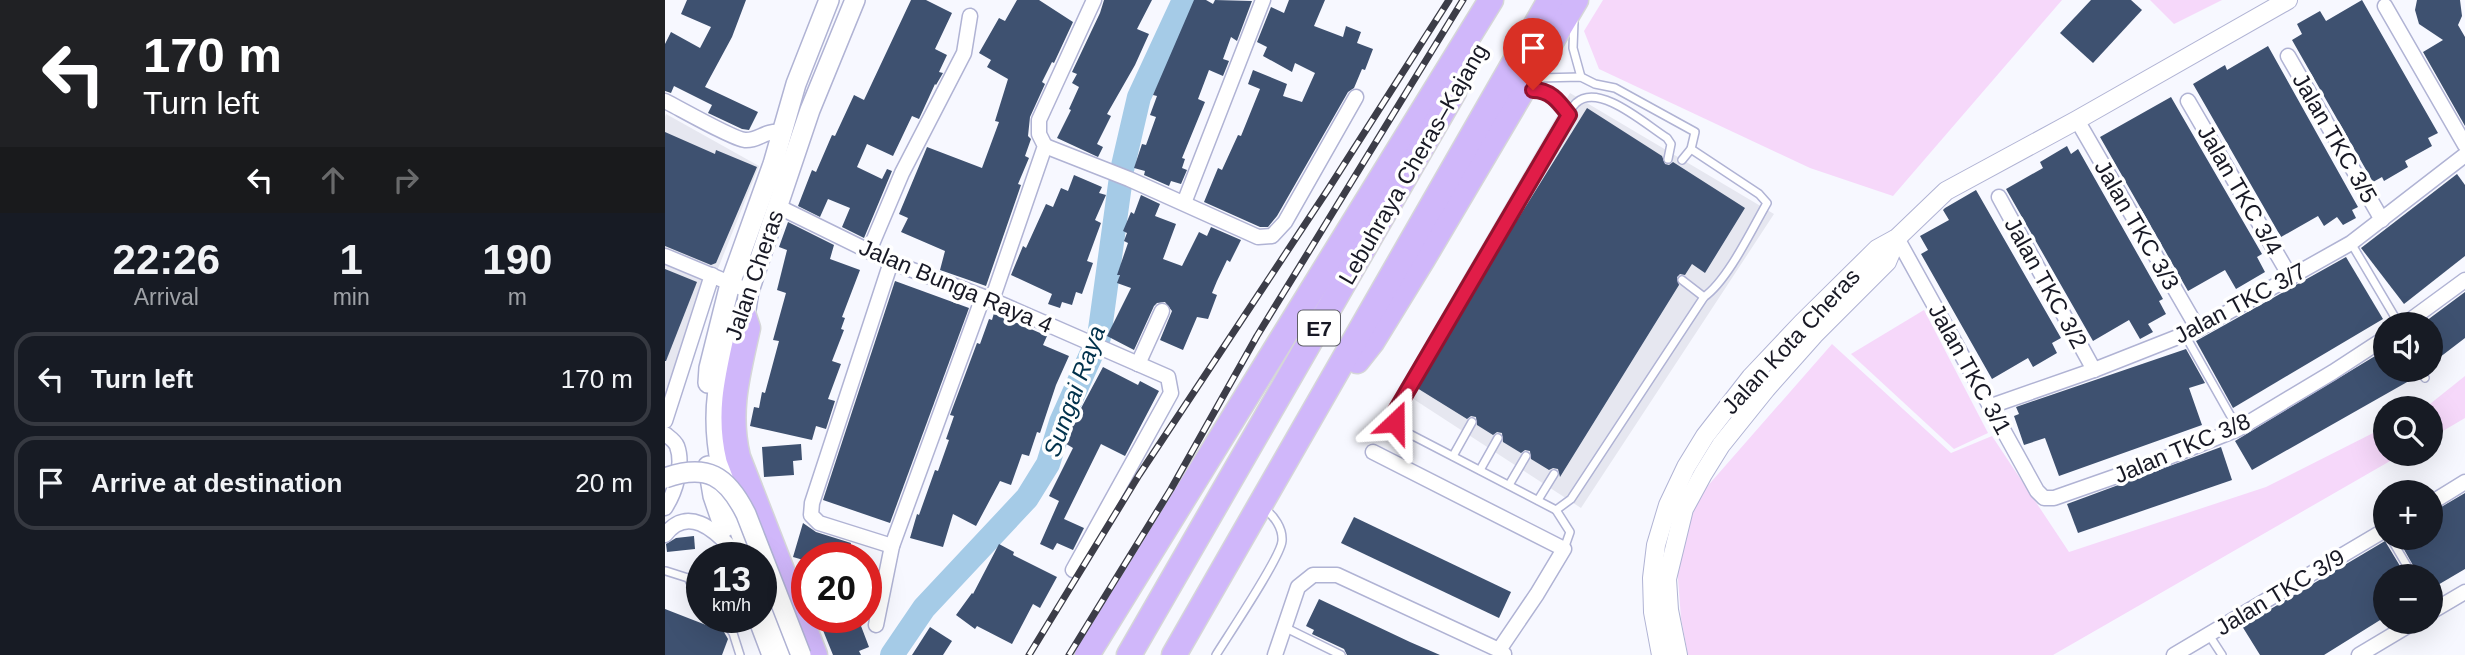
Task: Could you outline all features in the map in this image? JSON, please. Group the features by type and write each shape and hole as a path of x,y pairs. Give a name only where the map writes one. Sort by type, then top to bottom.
{"highway":[{"path":"1087,655 1491,0"},
{"name":"Lebuhraya Cheras–Kajang","path":"1129,655 1507,0"},
{"name":"Lebuhraya Cheras–Kajang","path":"1174,655 1550,0"},
{"path":"1318,401 1342,381 1372,342 1576,0"},
{"path":"744,316 748,328 734,393 732,432 738,457 815,655"}],"main road":[{"name":"Jalan Cheras","path":"733,542 713,496 707,460 709,368 730,283 810,110 855,0"},
{"path":"768,205 776,131 828,1"},
{"name":"Jalan Cheras","path":"730,283 744,316 735,329 721,375 716,439 737,542"},
{"path":"665,478 683,471 698,471 717,476 734,491 801,655"},
{"path":"777,630 787,655"},
{"path":"764,633 772,655"}],"street":[{"path":"1094,0 1039,120 1039,134 1045,146 1129,179 1258,237 1272,236 1285,222 1356,97"},
{"path":"1184,204 1263,0"},
{"name":"Jalan Kota Cheras","path":"1661,655 1653,612 1652,578 1668,505 1705,436 1751,377 1877,249 1897,239 1946,191 2288,0"},
{"path":"2385,6 2465,145"},
{"path":"869,251 902,173 964,53 970,16"},
{"name":"Jalan TKC 3/5","path":"2288,56 2382,220"},
{"name":"Jalan TKC 3/4","path":"2188,101 2291,278"},
{"path":"665,102 743,140 776,131"},
{"name":"Jalan TKC 3/3","path":"2077,120 2191,332"},
{"path":"882,595 892,546 1045,146"},
{"name":"Jalan TKC 3/7","path":"1991,405 2094,370 2191,332 2351,243 2465,155"},
{"name":"Jalan TKC 3/2","path":"1999,197 2094,370"},
{"name":"Jalan Bunga Raya 4","path":"768,205 891,262 987,299 1168,377 1171,393 1073,570"},
{"name":"Jalan Kota Cheras","path":"1678,655 1669,610 1667,579 1684,509 1721,445 1814,335 1887,262 1897,239"},
{"name":"Jalan TKC 3/1","path":"1897,239 2037,491 2044,498"},
{"path":"665,421 730,283 666,259"},
{"path":"891,262 812,503 811,515 819,523 892,546"},
{"path":"2421,312 2465,280"},
{"path":"1138,364 1162,311"},
{"name":"Jalan TKC 3/8","path":"2044,498 2054,498 2151,464 2238,429 2373,346"},
{"path":"665,434 676,443 679,456 678,475 665,508"},
{"path":"1275,655 1299,587 1313,575 1337,575 1501,652 1564,549 1373,452"},
{"path":"2443,496 2465,482"},
{"path":"665,535 670,528 683,522 697,522 714,529 726,542"},
{"name":"Jalan TKC 3/9","path":"2174,655 2373,537"},
{"path":"2443,603 2465,592"},
{"path":"2359,655 2394,634"}],"lane":[{"path":"1576,0 1573,48 1581,77"},
{"path":"1525,85 1581,77 1595,85 1615,88 1695,132 1691,149 1682,160"},
{"path":"1525,85 1551,94 1569,115"},
{"path":"1595,85 1605,98 1667,138 1671,144 1668,159"},
{"path":"1564,549 1570,533 1556,510 1402,430 1395,422 1395,412 1575,104 1592,96 1605,98"},
{"path":"1556,510 1571,499 1704,297 1713,290 1746,242 1767,203 1759,194 1691,149"},
{"path":"2351,243 2392,312"},
{"path":"1682,281 1704,297"},
{"path":"2191,332 2238,429"},
{"path":"1453,456 1472,422"},
{"path":"1480,470 1498,438"},
{"path":"1509,485 1526,456"},
{"path":"1538,500 1554,474"},
{"path":"1216,655 1283,542 1280,527 1272,515 1260,505"},
{"path":"665,572 686,577"},
{"path":"1285,627 1341,655"},
{"path":"733,633 740,655"},
{"path":"2209,634 2222,655"}],"shaded area":[{"path":"1603,0 2062,0 1893,196 1810,168 1599,69 1584,31"},
{"path":"2150,0 2222,0 2174,24"},
{"path":"1570,93 1774,214 1581,508 1398,389"},
{"path":"666,114 759,166 665,401 665,117"},
{"path":"1924,310 1988,433 1954,449 1851,354"},
{"path":"1832,344 1951,453 1992,436 2069,552 2266,487 2373,433 2373,466 2381,466 2053,655 1688,655 1681,618 1677,566 1698,497"},
{"path":"2465,376 2465,418 2443,431 2443,396 2440,396"}],"building":[{"path":"687,0 746,0 732,37 705,87 758,112 749,130 708,113 712,105 674,86 671,93 665,91 665,44 671,32 700,48 711,27 681,14"},
{"path":"911,0 926,0 952,13 935,49 947,55 939,72 943,73 919,119 912,116 893,156 867,144 857,167 882,179 887,169 892,171 864,238 842,227 850,208 828,199 820,217 798,206 812,170 816,172 854,95 864,100"},
{"path":"1017,0 1039,0 1073,22 1042,82 1045,84 1030,117 1028,136 1031,139 1025,156 1029,158 1018,184 1021,185 986,286 940,270 945,251 901,232 908,218 899,214 927,147 982,168 999,122 995,121 1008,79 987,67 991,60 979,53 999,18 1005,21"},
{"path":"1104,0 1152,0 1137,29 1149,34 1107,114 1111,116 1097,144 1103,147 1098,157 1057,138 1079,87 1072,83 1077,74 1072,72"},
{"path":"1194,0 1206,0 1213,4 1215,0 1252,1 1237,41 1231,37 1223,59 1229,61 1223,76 1209,70 1198,99 1205,102 1182,158 1185,159 1182,168 1187,170 1181,184 1171,181 1169,186 1144,175 1145,171 1134,168 1142,144 1146,145 1156,117 1150,115 1157,96 1153,95"},
{"path":"1289,0 1325,0 1314,26 1343,37 1346,26 1361,32 1357,43 1373,49 1365,70 1362,69 1354,88 1348,92 1277,216 1268,227 1260,227 1204,202 1218,168 1222,170 1238,135 1241,136 1260,89 1248,84 1253,70 1287,84 1283,96 1302,102 1315,73 1295,63 1292,72 1263,56 1267,47 1257,42 1271,7 1284,13"},
{"path":"2091,0 2131,0 2142,10 2093,63 2060,33"},
{"path":"2362,0 2438,133 2428,138 2432,146 2405,161 2408,167 2384,181 2382,177 2373,182 2292,40 2302,34 2297,24 2320,11 2326,21"},
{"path":"2417,0 2460,0 2462,16 2458,25 2465,37 2465,126 2423,52 2443,40 2419,24 2415,10"},
{"path":"2268,46 2358,207 2352,210 2356,218 2343,225 2337,217 2324,226 2318,216 2281,237 2193,84 2225,65 2227,70"},
{"path":"2171,97 2262,254 2257,257 2265,272 2236,289 2225,270 2188,291 2100,137"},
{"path":"1587,108 1662,156 1665,164 1673,162 1745,208 1705,273 1692,264 1685,275 1680,274 1677,277 1679,285 1560,477 1558,469 1549,470 1531,459 1530,451 1521,453 1503,442 1502,433 1493,435 1477,425 1476,417 1467,419 1417,388 1483,275"},
{"path":"665,132 715,154 716,150 757,167 716,263 711,265 665,246"},
{"path":"2067,146 2071,154 2078,149 2163,299 2159,301 2166,314 2148,324 2153,332 2140,339 2129,320 2093,341 2006,189 2043,168 2040,162"},
{"path":"2457,174 2465,185 2465,256 2404,304 2361,248"},
{"path":"1074,175 1102,187 1099,193 1106,195 1095,220 1101,223 1087,261 1093,263 1082,294 1076,292 1072,305 1062,302 1060,308 1048,304 1052,294 1011,275 1046,204 1053,207 1061,188 1068,191"},
{"path":"1976,190 2061,338 2052,343 2057,353 2033,367 2028,358 1992,379 1921,254 1928,250 1920,236 1949,220 1943,210"},
{"path":"1141,195 1160,204 1155,216 1176,224 1163,259 1182,266 1199,232 1207,236 1211,227 1241,240 1217,281 1212,293 1217,295 1208,319 1197,317 1183,350 1160,340 1172,311 1165,302 1154,306 1134,350 1107,336 1131,288 1117,283 1120,275 1117,275 1128,243 1124,241 1127,233 1123,231 1131,212 1134,214"},
{"path":"788,222 834,245 830,259 860,270 842,317 845,318 841,329 844,330 832,361 841,364 828,399 835,401 826,429 816,426 812,440 750,426 754,407 759,408 762,392 765,393 779,341 773,340 786,293 777,290 787,250 779,247"},
{"path":"2346,257 2379,312 2373,312 2373,325 2233,408 2196,341"},
{"path":"665,269 697,282 666,361 665,361"},
{"path":"895,281 969,308 890,523 823,500"},
{"path":"2465,292 2465,338 2443,355 2443,312 2438,312"},
{"path":"994,313 1047,336 1043,345 1069,356 1029,456 1022,454 1011,485 1000,481 976,526 953,514 943,547 910,538 917,514 919,515 949,440 946,439 954,416 950,415 977,343 980,344"},
{"path":"2186,349 2205,383 2189,388 2202,425 2059,476 2045,438 2024,445 2014,416 2019,414 2016,407"},
{"path":"2373,357 2373,382 2407,382 2382,396 2373,396 2373,401 2252,470 2235,441"},
{"path":"1103,367 1138,385 1140,381 1159,391 1125,456 1101,444 1064,519 1084,528 1073,550 1057,543 1053,550 1040,544 1059,501 1049,496 1073,448 1063,442"},
{"path":"801,444 802,460 793,461 794,475 764,477 762,447"},
{"path":"2221,447 2232,480 2078,533 2067,504"},
{"path":"2465,493 2465,569 2443,582 2443,564 2412,564 2404,550 2443,550 2443,506"},
{"path":"1354,517 1511,592 1499,618 1341,543"},
{"path":"803,523 816,532 848,542 797,542"},
{"path":"694,536 694,542 686,542 686,550 667,552 666,544 676,538"},
{"path":"999,544 1014,552 1013,555 1057,577 1040,608 1033,604 1012,644 977,626 975,629 956,615 973,594"},
{"path":"2373,548 2390,550 2399,564 2373,564 2373,624 2324,655 2260,655 2242,626"},
{"path":"1319,599 1440,655 1347,655 1344,649 1312,634 1314,630 1306,626"},
{"path":"665,609 686,617 686,633 725,633 728,639 722,655 665,655"},
{"path":"930,627 952,641 943,655 912,655"},
{"path":"824,633 864,633 869,647 859,651 861,655 833,655"}],"waterway":[{"name":"Sungai Raya","path":"892,655 924,608 1027,498 1048,464 1061,422 1099,337 1122,170 1139,97 1184,0"}],"railway":[{"path":"1029,655 1139,475 1327,191 1449,0"},
{"path":"1069,655 1171,489 1257,336 1463,0"}],"route":[{"path":"1395,422 1395,412 1569,115 1551,94 1544,90 1533,90"}]}
